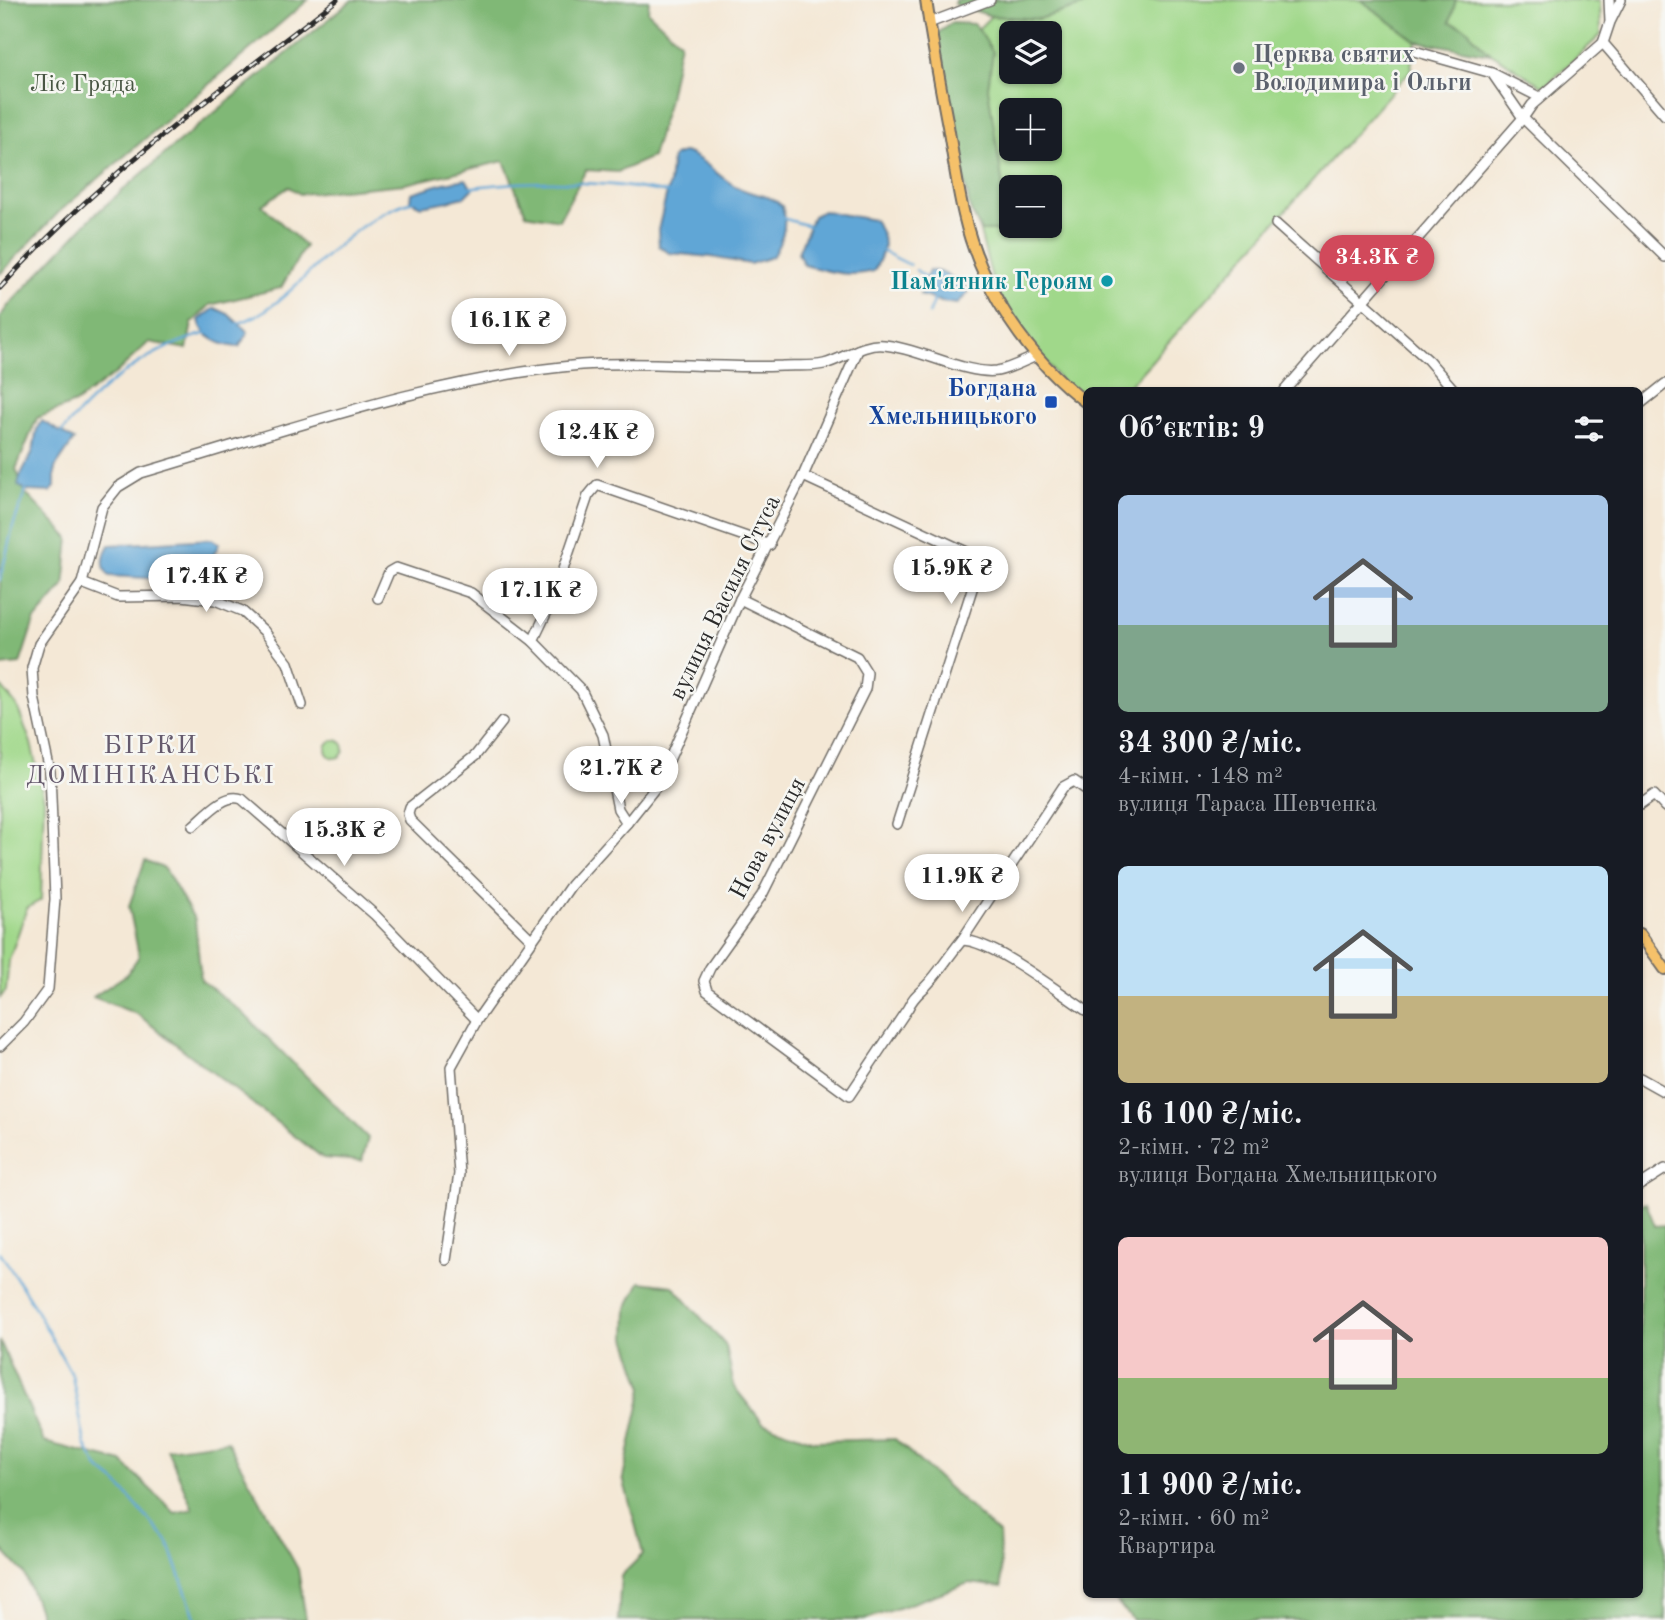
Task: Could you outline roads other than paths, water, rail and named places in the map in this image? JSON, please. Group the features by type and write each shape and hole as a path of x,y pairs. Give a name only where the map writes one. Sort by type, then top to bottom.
{"main road":[{"path":"926,0 964,216 979,260 992,289 1036,356 1065,387 1083,400"},
{"path":"1643,938 1665,969"}],"street":[{"path":"929,23 990,0"},
{"path":"1609,0 1610,22"},
{"path":"1288,387 1539,97 1603,43 1621,0"},
{"path":"1603,43 1665,115"},
{"path":"1414,51 1492,73 1539,97"},
{"path":"1492,73 1523,118 1665,257"},
{"path":"1276,224 1427,360 1451,387"},
{"path":"0,1046 24,1022 48,989 55,899 50,772 34,697 32,668 39,644 82,583 102,507 118,486 141,473 355,410 474,379 524,371 638,362 754,367 824,364 858,350 881,345 917,351 965,368 997,371 1036,356"},
{"name":"вулиця Василя Стуса","path":"446,1261 459,1174 451,1067 477,1020 571,885 659,783 740,599 803,476 858,350"},
{"path":"1643,402 1665,384"},
{"path":"803,476 971,554 980,564 897,824"},
{"path":"533,641 553,599 588,496 597,485 770,545"},
{"path":"378,598 389,572 396,568 471,593 533,641 581,690 603,735 618,809 627,823"},
{"path":"82,583 118,597 182,596 215,600 242,611 264,631 288,663 302,705"},
{"name":"Нова вулиця","path":"740,599 857,657 867,673 865,689 762,895 710,968 704,981 707,991 849,1096 912,998 927,986 962,940"},
{"path":"502,722 475,756 410,807 408,814 410,820 532,940"},
{"path":"1083,787 1074,781 1063,787 962,940 977,942 1001,954 1083,1008"},
{"path":"1643,803 1654,795 1665,807"},
{"path":"193,826 228,798 235,796 242,799 375,915 477,1020"},
{"path":"1643,1080 1665,1092"},
{"path":"1643,1183 1665,1169"}],"water":[{"path":"685,152 700,159 733,185 768,197 782,206 783,233 772,257 750,264 669,253 659,246 658,230 672,159"},
{"path":"466,179 472,189 464,197 421,206 410,201 411,193"},
{"path":"823,211 874,220 882,234 884,245 874,271 847,274 804,265 798,253 813,216"},
{"path":"929,270 945,273 965,286 968,293 957,304 920,295"},
{"path":"215,308 228,314 248,332 239,347 220,343 204,332 199,320"},
{"path":"42,421 74,440 55,468 55,487 50,492 29,491 18,486 33,449 37,428"},
{"path":"212,539 219,544 204,574 169,578 109,576 104,565 109,545"}],"waterway":[{"path":"467,188 569,182 670,193"},
{"path":"237,324 261,313 281,298 329,253 363,226 387,211 413,201"},
{"path":"782,218 813,227"},
{"path":"882,251 910,265"},
{"path":"916,270 927,279"},
{"path":"929,314 935,298"},
{"path":"62,432 93,399 127,371 166,348 208,333"},
{"path":"0,580 13,526 27,487"},
{"path":"0,1252 72,1375 85,1444 98,1468 117,1483 168,1542 196,1620"}],"railway":[{"path":"0,288 78,209 161,136 337,0"}],"place":[{"name":"Церква святих Володимира і Ольги","path":"1239,68"},
{"name":"Пам'ятник Героям","path":"1107,281"},
{"name":"Богдана Хмельницького","path":"1051,402"}],"district":[{"name":"БІРКИ ДОМІНІКАНСЬКІ","path":"151,759"}],"park label":[{"name":"Ліс Гряда","path":"83,83"}]}
